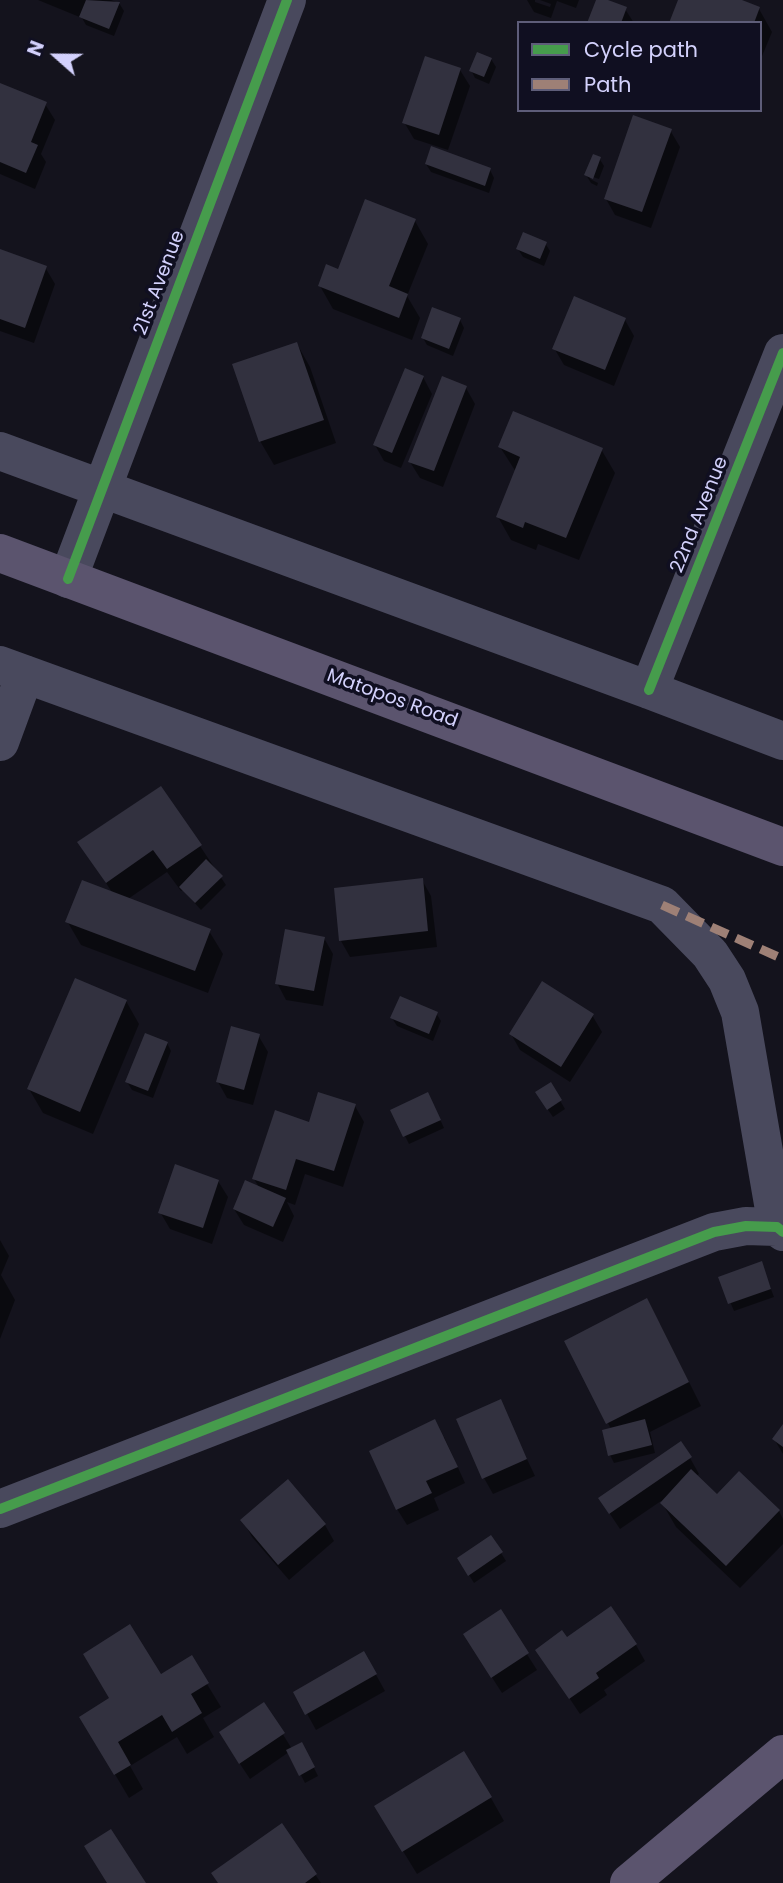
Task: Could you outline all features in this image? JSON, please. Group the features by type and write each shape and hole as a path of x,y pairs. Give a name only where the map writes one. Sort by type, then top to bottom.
{"main road":[{"name":"Matopos Road","path":"0,553 783,847"},
{"path":"629,1883 783,1754"}],"street":[{"name":"21st Avenue","path":"68,579 287,0"},
{"name":"22nd Avenue","path":"649,690 783,353"},
{"path":"0,451 783,741"},
{"path":"0,742 13,670 293,769 662,905 710,954 727,980 740,1012 780,1229 746,1226 714,1232 0,1509"}],"building":[{"path":"86,0 120,2 109,29 79,17"},
{"path":"596,0 608,0 627,7 622,21 588,21"},
{"path":"678,0 742,0 760,7 755,21 670,21"},
{"path":"477,52 492,58 484,77 469,71"},
{"path":"425,56 461,68 439,135 402,123"},
{"path":"0,83 47,102 31,142 38,145 26,173 0,162"},
{"path":"633,115 672,129 642,212 604,199"},
{"path":"431,146 491,168 485,186 425,164"},
{"path":"593,154 601,157 593,179 584,175"},
{"path":"365,199 416,219 389,286 408,294 399,318 318,286 326,264 338,269"},
{"path":"523,232 547,242 540,259 516,249"},
{"path":"0,249 47,266 25,328 0,319"},
{"path":"574,296 626,318 605,370 552,349"},
{"path":"432,307 461,318 449,349 421,338"},
{"path":"297,342 324,420 259,442 232,364"},
{"path":"405,368 424,376 392,453 373,445"},
{"path":"442,376 467,386 434,471 408,462"},
{"path":"513,411 603,448 566,538 525,522 523,528 496,517 520,457 498,447"},
{"path":"161,786 202,845 167,869 153,850 106,883 77,842"},
{"path":"206,859 223,876 195,903 179,887"},
{"path":"423,878 428,931 339,941 334,888"},
{"path":"82,880 211,929 195,971 65,922"},
{"path":"285,929 325,937 314,991 275,984"},
{"path":"75,978 127,1000 80,1112 27,1089"},
{"path":"542,981 594,1014 561,1067 509,1034"},
{"path":"400,996 438,1012 429,1034 390,1018"},
{"path":"231,1026 260,1034 244,1090 216,1082"},
{"path":"145,1033 168,1042 148,1091 125,1082"},
{"path":"551,1082 562,1100 547,1110 535,1092"},
{"path":"318,1092 356,1104 334,1171 296,1159 286,1190 252,1179 275,1110 309,1122"},
{"path":"428,1092 441,1120 403,1137 390,1110"},
{"path":"175,1164 219,1180 203,1228 158,1213"},
{"path":"245,1180 286,1198 273,1227 233,1209"},
{"path":"762,1261 771,1289 728,1304 718,1277"},
{"path":"647,1298 689,1382 606,1424 564,1341"},
{"path":"501,1399 527,1459 482,1479 456,1419"},
{"path":"435,1419 458,1467 426,1481 432,1493 396,1510 369,1451"},
{"path":"645,1419 652,1445 608,1456 602,1430"},
{"path":"783,1424 783,1447 772,1439"},
{"path":"681,1441 692,1457 609,1514 598,1498"},
{"path":"691,1469 717,1494 739,1471 780,1510 726,1566 660,1503"},
{"path":"288,1479 326,1524 278,1565 240,1520"},
{"path":"491,1535 503,1552 468,1576 457,1558"},
{"path":"611,1606 637,1644 596,1673 599,1678 569,1699 535,1650 562,1630 567,1637"},
{"path":"501,1609 529,1653 491,1678 463,1634"},
{"path":"130,1624 161,1674 192,1655 209,1683 191,1694 202,1713 172,1732 162,1715 118,1742 131,1765 114,1775 79,1717 109,1698 83,1654"},
{"path":"364,1651 377,1674 305,1715 293,1692"},
{"path":"264,1702 285,1733 239,1764 219,1732"},
{"path":"302,1742 315,1767 299,1776 286,1750"},
{"path":"464,1751 492,1797 402,1852 374,1806"},
{"path":"282,1823 317,1874 305,1883 218,1883 211,1873"},
{"path":"111,1829 146,1883 107,1883 84,1846"}],"marked path":[{"path":"662,905 783,959"}],"cycle path":[{"path":"68,579 287,0"},
{"path":"649,690 783,353"},
{"path":"0,1509 714,1232 746,1226 777,1227 783,1232"}]}
